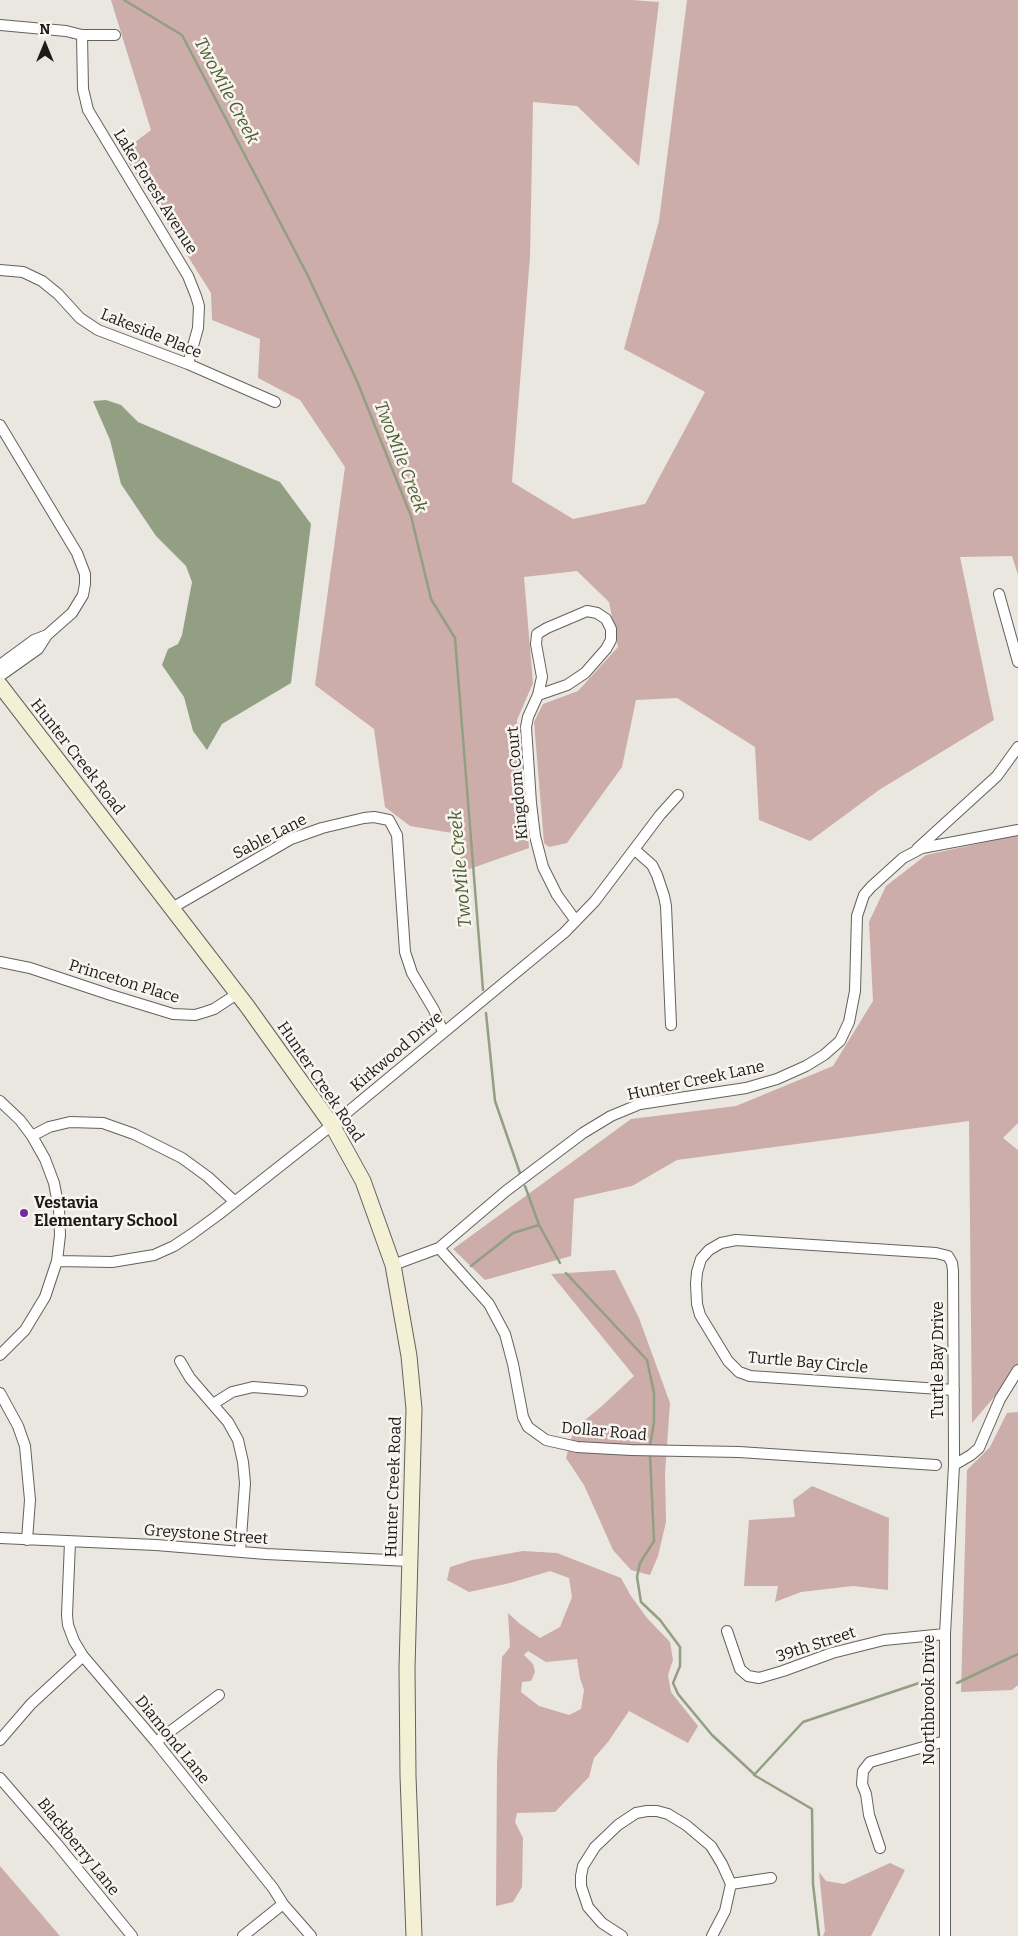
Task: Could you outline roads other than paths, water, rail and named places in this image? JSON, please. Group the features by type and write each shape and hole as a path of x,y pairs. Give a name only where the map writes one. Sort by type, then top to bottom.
{"main road":[{"name":"Hunter Creek Road","path":"2,695 248,1006 332,1125 363,1181 394,1265 410,1356 414,1410 407,1668 408,1776 414,1936"}],"street":[{"path":"0,26 66,30 82,36 115,35"},
{"name":"Lake Forest Avenue","path":"82,36 83,89 88,110 188,276 196,296 199,306 198,328 188,364"},
{"name":"Lakeside Place","path":"0,270 23,272 42,280 80,318 98,330 188,364 275,402"},
{"path":"0,425 77,554 85,574 85,584 78,604 65,621 48,635 38,648 0,676"},
{"path":"998,594 1018,662"},
{"name":"Kingdom Court","path":"538,695 567,685 585,673 600,658 611,640 611,629 606,619 597,613 587,611 537,634 536,644 542,677 538,695 528,717 526,727 535,836 543,867 557,895 576,921"},
{"path":"0,665 34,640 48,635"},
{"name":"Hunter Creek Lane","path":"912,853 996,776 1018,747"},
{"name":"Kirkwood Drive","path":"57,1261 112,1262 134,1260 154,1254 192,1234 332,1125 576,921 595,901 635,850 660,814 678,795"},
{"name":"Sable Lane","path":"172,908 292,839 322,828 364,818 374,817 389,820 397,835 405,952 412,973 434,1010 443,1032"},
{"name":"Hunter Creek Lane","path":"439,1248 506,1191 583,1133 611,1116 640,1104 672,1098 704,1096 768,1082 806,1066 832,1049 845,1032 853,1002 856,927 860,905 871,887 903,858 922,848 1018,830"},
{"path":"635,850 652,865 664,896 671,1025"},
{"name":"Princeton Place","path":"0,962 30,968 173,1014 195,1015 214,1009 237,994"},
{"path":"0,1101 20,1120 45,1159 58,1200 60,1235 57,1261 49,1288 36,1314 25,1330 0,1355"},
{"path":"32,1136 49,1127 81,1121 103,1123 124,1130 182,1158 208,1177 234,1201"},
{"name":"Turtle Bay Circle","path":"948,1256 936,1253 736,1240 721,1243 709,1250 701,1259 696,1284 697,1304 700,1315 728,1361 739,1372 750,1376 954,1390"},
{"path":"394,1265 439,1248"},
{"name":"Dollar Road","path":"439,1248 489,1304 505,1334 513,1364 523,1418 528,1427 546,1440 586,1448 739,1452 936,1465"},
{"name":"Turtle Bay Drive","path":"948,1256 952,1263 953,1271 954,1465"},
{"path":"180,1361 190,1378 233,1431 243,1462 245,1504 240,1551"},
{"path":"954,1465 972,1455 979,1448 1003,1394 1018,1370"},
{"path":"213,1404 232,1392 254,1387 302,1391"},
{"path":"0,1393 18,1426 25,1446 30,1500 27,1540"},
{"name":"Northbrook Drive","path":"946,1936 945,1634 954,1465"},
{"name":"Greystone Street","path":"0,1538 409,1561"},
{"name":"Diamond Lane","path":"70,1542 68,1625 74,1641 83,1656 156,1742 273,1888 283,1904 311,1936"},
{"name":"39th Street","path":"727,1631 740,1669 748,1676 758,1678 784,1671 832,1653 884,1640 945,1634"},
{"path":"0,1740 31,1704 83,1656"},
{"path":"156,1742 220,1695"},
{"path":"880,1848 869,1816 866,1794 862,1784 863,1771 870,1762 945,1741"},
{"name":"Blackberry Lane","path":"0,1778 132,1936"},
{"path":"622,1936 602,1923 588,1906 580,1886 581,1876 586,1860 595,1847 618,1825 636,1813 647,1811 668,1814 686,1825 711,1846 722,1864 731,1884 724,1911 712,1936"},
{"path":"731,1884 771,1878"},
{"path":"243,1936 283,1904"}],"waterway":[{"name":"TwoMile Creek","path":"124,0 182,35 307,274 357,381 411,516 431,599 455,638 483,990"},
{"name":"TwoMile Creek","path":"486,1013 495,1101 521,1176"},
{"name":"TwoMile Creek","path":"525,1186 539,1225 560,1263"},
{"path":"471,1266 513,1233 539,1225"},
{"name":"TwoMile Creek","path":"566,1273 647,1360 654,1393 654,1422 650,1446"},
{"path":"650,1455 654,1541 640,1563 637,1577 641,1602 660,1620 680,1647 680,1666 673,1683 678,1694 712,1735 754,1774"},
{"name":"TwoMile Creek","path":"957,1683 1018,1654"},
{"path":"819,1936 813,1884 812,1809 754,1775 803,1722 922,1682"}],"place":[{"name":"Vestavia Elementary School","path":"24,1213"}]}
